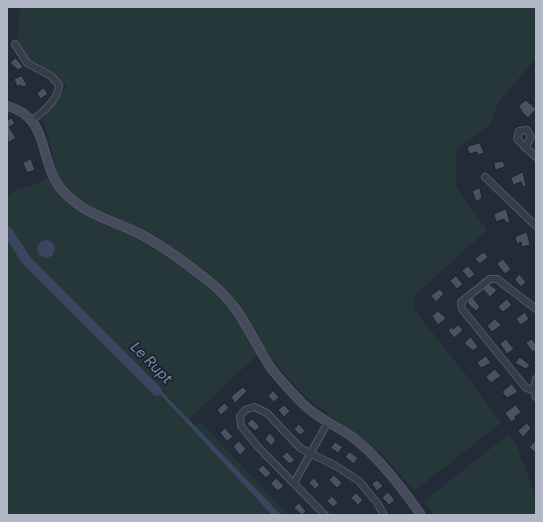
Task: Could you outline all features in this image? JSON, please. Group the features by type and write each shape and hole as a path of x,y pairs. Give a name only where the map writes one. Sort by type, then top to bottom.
{"main road":[{"path":"7,106 21,111 31,121 42,137 50,169 61,189 79,205 141,235 185,263 211,283 240,312 271,368 303,404 359,443 411,499 421,515"}],"street":[{"path":"15,44 27,63 50,76 60,85 56,96 41,114 31,121"},
{"path":"525,148 536,157"},
{"path":"485,177 536,226"},
{"path":"534,390 526,388 462,309 461,302 490,279 497,279 536,309"},
{"path":"536,379 534,390 536,397"},
{"path":"325,515 241,426 240,416 245,410 254,407 267,413 300,448 336,466 359,481 378,504 384,515"},
{"path":"294,483 328,422"}],"shaded area":[{"path":"20,7 536,7 536,58 498,103 490,125 456,150 456,187 487,230 415,295 414,309 474,385 501,423 414,491 384,456 306,397 284,374 265,348 189,419 196,426 200,422 289,515 7,515 7,196 20,187 30,187 35,185 57,171 43,119 67,86 29,61 17,41"},
{"path":"509,434 516,444 536,498 536,515 433,515 424,501"}],"water":[{"path":"46,240 52,243 55,249 52,255 46,258 40,255 37,249 40,243"},
{"path":"148,381 163,393 281,515 272,515"}],"building":[{"path":"16,58 23,67 18,70 10,63"},
{"path":"22,76 27,85 23,87 20,85 17,87 14,79"},
{"path":"44,88 48,94 40,99 37,93"},
{"path":"526,100 536,109 528,118 519,106"},
{"path":"12,118 15,124 9,127 16,138 8,143 7,121"},
{"path":"480,143 484,153 478,155 477,152 469,154 467,147"},
{"path":"31,159 35,170 27,173 23,163"},
{"path":"503,161 505,167 495,170 494,163"},
{"path":"523,172 526,186 523,187 521,182 513,185 511,178"},
{"path":"480,188 482,199 476,201 472,191"},
{"path":"506,209 510,222 506,223 504,219 496,222 494,214"},
{"path":"527,232 530,245 522,247 521,242 517,244 515,237"},
{"path":"484,252 488,257 480,264 475,259"},
{"path":"503,259 511,269 505,274 497,264"},
{"path":"468,266 475,274 469,279 462,271"},
{"path":"519,274 526,282 521,287 515,280"},
{"path":"456,276 463,284 457,289 450,281"},
{"path":"489,284 497,290 490,297 483,289"},
{"path":"440,289 444,294 436,302 431,296"},
{"path":"471,295 480,307 476,311 467,303 469,302 466,299"},
{"path":"507,299 512,305 503,312 498,307"},
{"path":"438,311 446,318 438,325 432,316"},
{"path":"525,312 529,319 521,325 516,319"},
{"path":"495,319 501,325 492,332 487,326"},
{"path":"458,325 463,330 454,338 448,330 452,327 453,329"},
{"path":"471,337 478,347 473,351 464,343"},
{"path":"506,339 514,349 507,354 500,344"},
{"path":"532,339 536,345 536,350 533,352 526,343"},
{"path":"486,356 491,363 481,368 477,363"},
{"path":"520,357 530,365 526,369 515,363"},
{"path":"495,369 501,376 491,383 486,377"},
{"path":"512,384 518,392 507,398 502,392"},
{"path":"243,387 247,391 235,403 231,397"},
{"path":"273,391 279,397 274,402 268,396"},
{"path":"225,403 229,408 221,415 217,410"},
{"path":"284,405 290,411 284,417 278,410"},
{"path":"516,405 521,412 515,417 516,419 511,422 505,413"},
{"path":"252,419 260,427 255,431 247,424"},
{"path":"527,423 531,428 523,437 518,431"},
{"path":"299,424 305,431 300,435 294,429"},
{"path":"225,428 233,437 227,441 220,433"},
{"path":"270,433 276,440 271,446 265,439"},
{"path":"239,441 246,449 240,455 233,447"},
{"path":"536,441 536,450 534,452 529,447"},
{"path":"335,442 343,447 338,453 331,448"},
{"path":"287,452 295,460 290,464 282,457"},
{"path":"350,452 358,458 354,464 345,457"},
{"path":"263,465 271,473 266,478 258,470"},
{"path":"334,475 342,483 337,488 329,480"},
{"path":"276,478 284,486 278,491 271,484"},
{"path":"314,478 320,485 315,489 309,483"},
{"path":"377,480 383,486 377,491 372,484"},
{"path":"388,492 395,500 389,505 382,498"},
{"path":"356,493 363,500 358,505 351,498"},
{"path":"332,496 338,503 333,507 327,501"},
{"path":"299,503 306,511 302,515 294,508"}],"waterway":[{"name":"Le Rupt","path":"7,231 27,261 157,391"}]}
